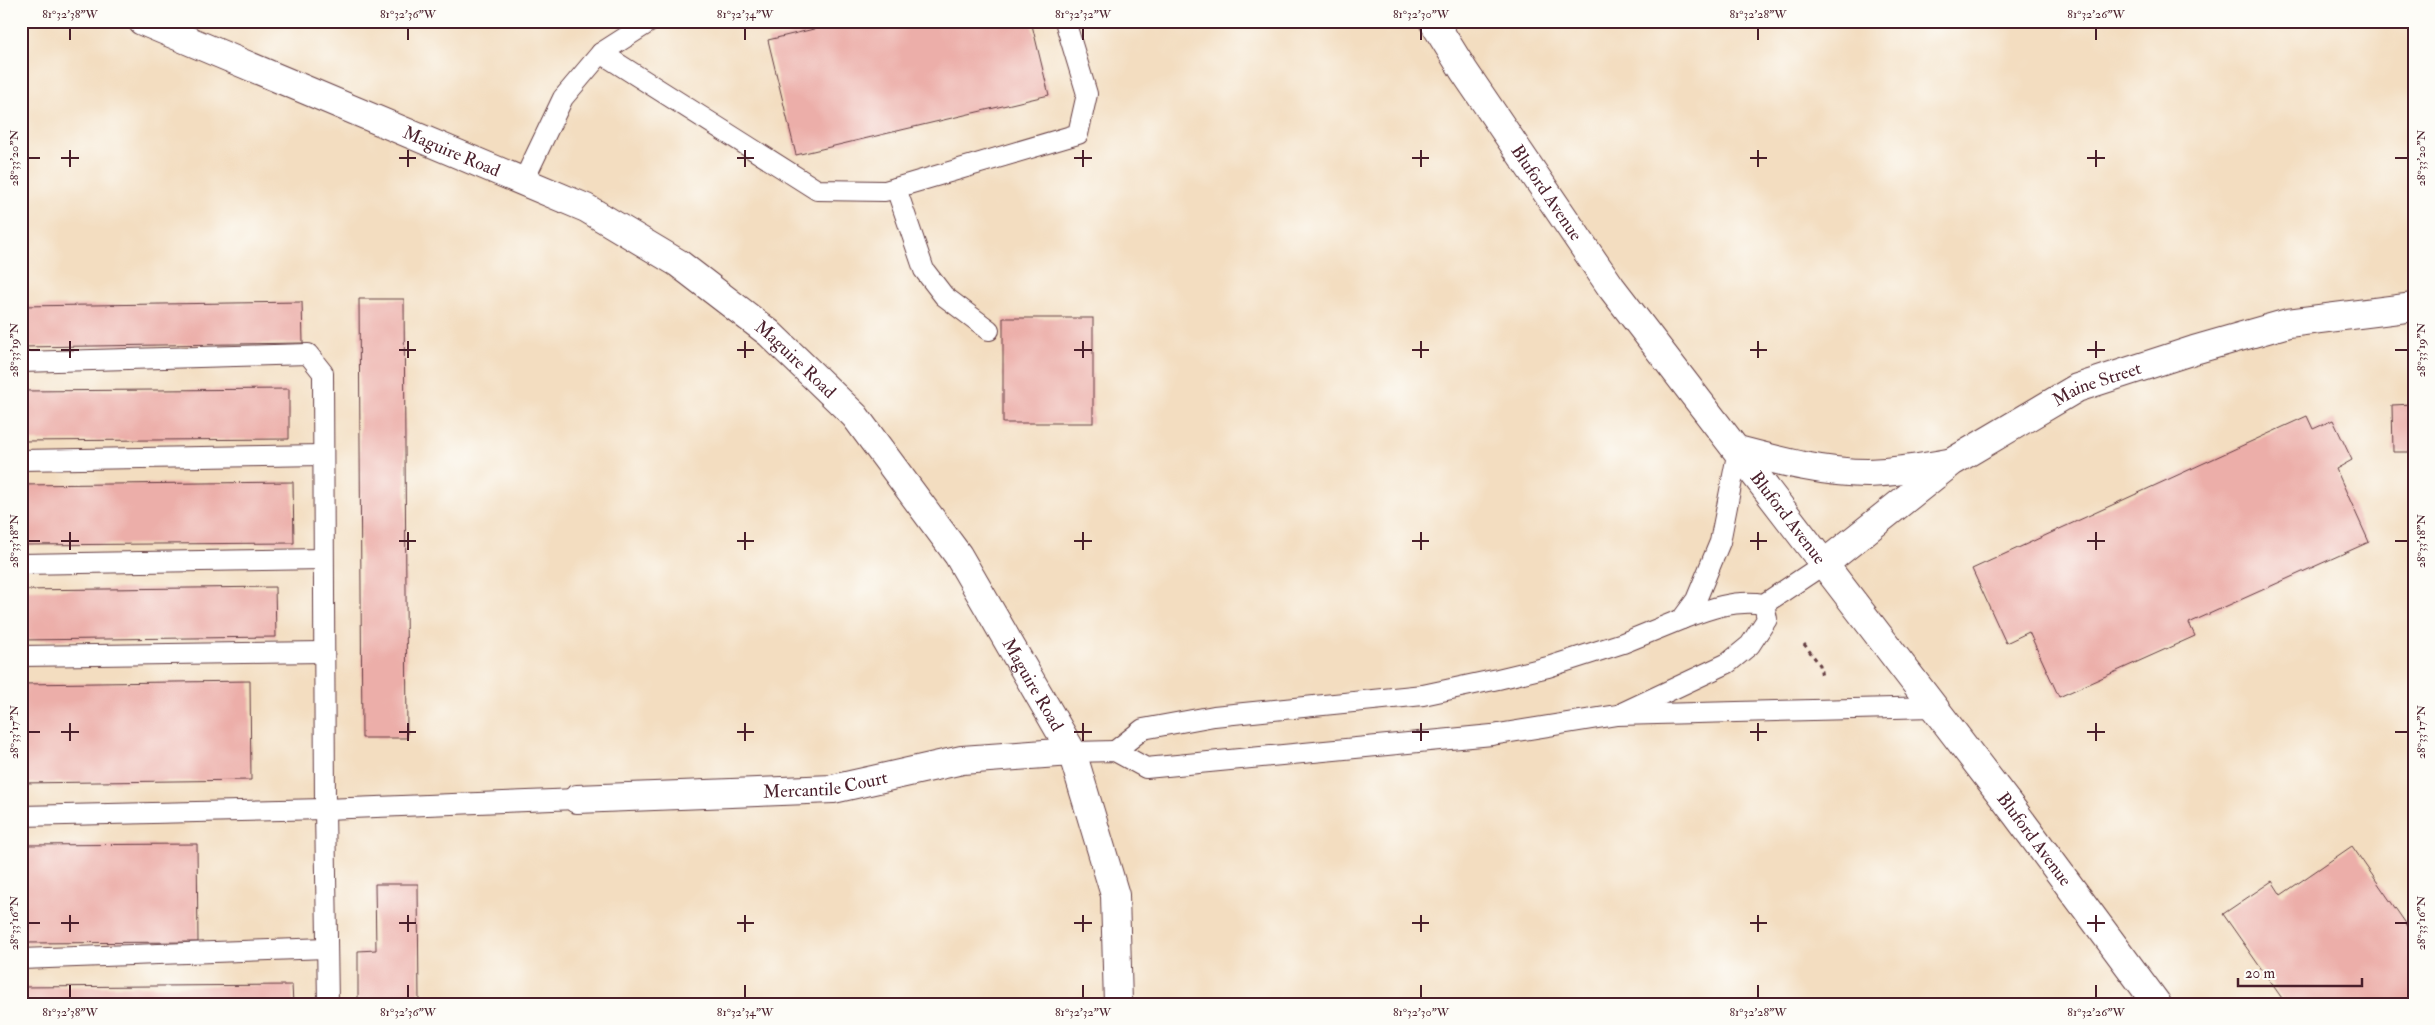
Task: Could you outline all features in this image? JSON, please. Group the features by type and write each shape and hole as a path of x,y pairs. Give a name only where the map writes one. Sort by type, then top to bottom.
{"street":[{"name":"Maguire Road","path":"142,21 586,208 678,263 769,333 855,416 958,555 1072,752 1115,895 1118,1004"},
{"name":"Bluford Avenue","path":"1433,21 1464,71 1611,287 1934,707 2157,1004"},
{"name":"Maine Street","path":"1824,564 1952,462 2077,388 2194,350 2288,323 2414,307"},
{"path":"1738,450 1789,463 1866,473 1899,471 1952,462"},
{"name":"Mercantile Court","path":"577,799 833,789 962,760 1072,752"}],"lane":[{"path":"523,182 563,98 601,54 651,21"},
{"path":"601,54 817,190 885,191 1078,134 1087,94 1065,21"},
{"path":"896,188 924,270 944,296 990,330"},
{"path":"21,362 308,354 323,373 324,809 328,1004"},
{"path":"1682,619 1696,600 1720,542 1738,450"},
{"path":"21,460 323,456"},
{"path":"21,564 323,559"},
{"path":"1115,751 1143,729 1214,716 1423,695 1548,667 1623,643 1713,607 1752,602 1764,604 1824,564"},
{"path":"1617,715 1728,663 1750,646 1768,619 1764,604"},
{"path":"21,656 324,652"},
{"path":"1072,752 1115,751 1146,768 1492,735 1617,715 1934,707"},
{"path":"21,816 324,809 577,799"},
{"path":"21,959 327,948"}],"path":[{"path":"1804,644 1820,665 1822,681"}],"building":[{"path":"847,21 1031,21 1049,95 796,155 768,40"},
{"path":"359,299 404,299 407,738 362,738"},
{"path":"302,302 303,343 21,347 21,306"},
{"path":"1003,318 1093,318 1093,423 1003,423"},
{"path":"289,389 289,439 21,441 21,391"},
{"path":"2414,404 2414,452 2393,452 2392,405"},
{"path":"2307,416 2313,429 2333,420 2352,460 2336,469 2369,542 2189,623 2195,636 2059,697 2029,632 2006,643 1972,569"},
{"path":"293,482 294,543 21,545 21,485"},
{"path":"275,587 276,637 21,640 21,590"},
{"path":"250,681 251,780 21,783 21,684"},
{"path":"197,844 198,942 21,943 21,845"},
{"path":"2352,846 2414,935 2414,1004 2286,1004 2223,914 2272,881 2281,895"},
{"path":"375,884 418,884 419,1004 358,1004 358,951 376,950"},
{"path":"292,985 293,1004 21,1004 21,987"}]}
